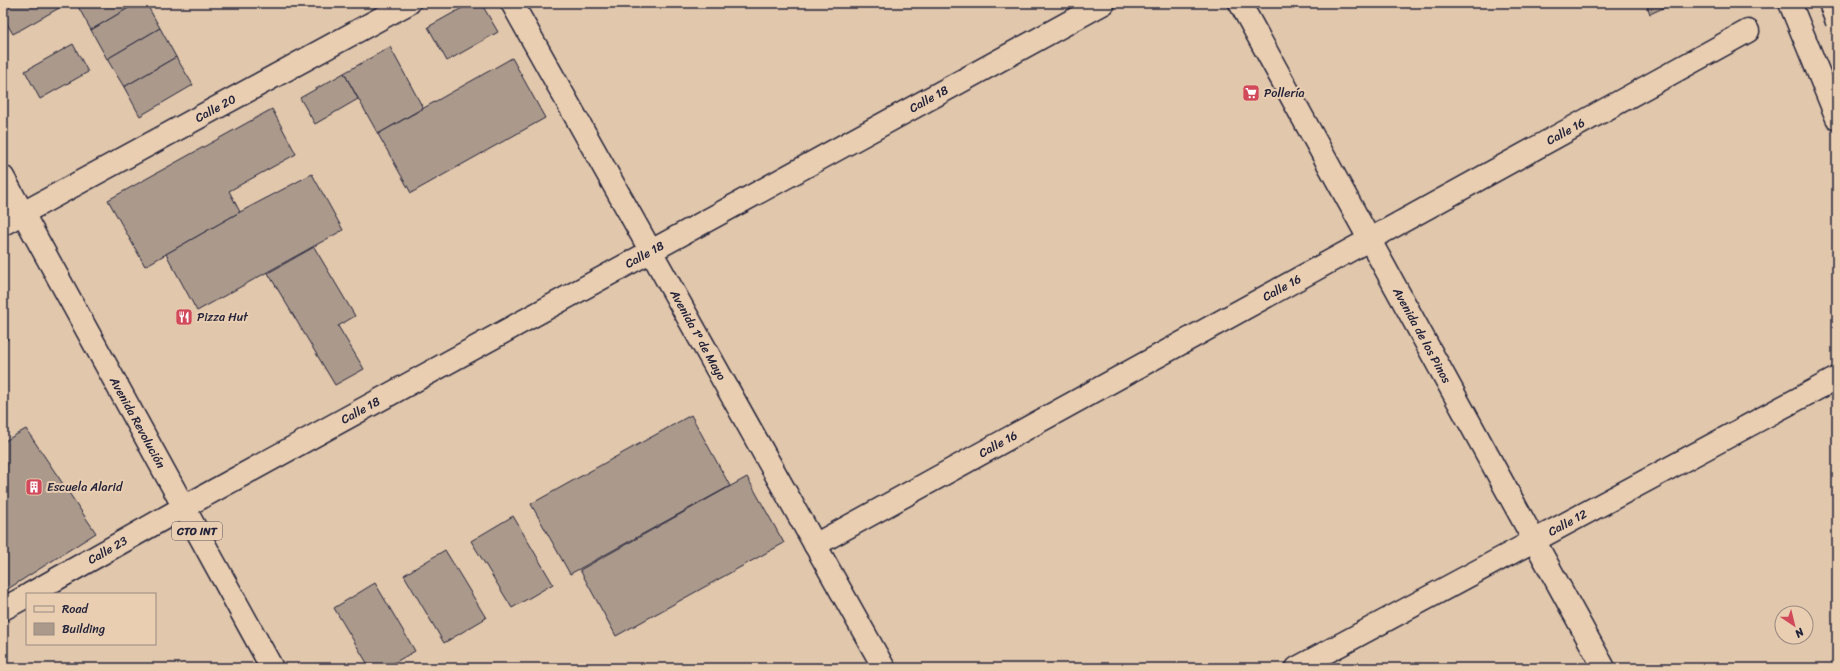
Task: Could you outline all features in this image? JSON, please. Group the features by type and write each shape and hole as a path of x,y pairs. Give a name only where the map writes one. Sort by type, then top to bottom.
{"main road":[{"name":"Calle 20","path":"3,224 409,3"},
{"name":"Avenida 1º de Mayo","path":"512,3 884,668"},
{"name":"Calle 18","path":"184,507 1104,3"},
{"name":"Avenida de los Pinos","path":"1240,3 1604,668"},
{"path":"1790,3 1837,118"},
{"path":"1830,3 1837,22"},
{"name":"Calle 16","path":"815,545 1748,31"},
{"name":"Avenida Revolución","path":"3,178 272,668"},
{"name":"Calle 12","path":"1297,668 1837,378"},
{"name":"Calle 23","path":"32,593 184,507"},
{"path":"3,610 26,597"}],"building":[{"path":"3,3 68,3 13,34 3,17"},
{"path":"76,3 137,3 91,30"},
{"path":"137,3 146,3 160,28 107,59 91,30"},
{"path":"471,3 481,3 498,32 447,61 428,27"},
{"path":"1646,3 1674,3 1650,14"},
{"path":"160,28 176,57 124,87 107,59"},
{"path":"73,44 88,72 40,99 25,71"},
{"path":"390,47 423,108 378,134 344,73"},
{"path":"176,57 193,85 140,116 124,87"},
{"path":"512,58 545,118 411,193 378,134"},
{"path":"344,73 358,99 315,124 300,98"},
{"path":"272,109 296,154 229,191 240,212 145,266 108,200"},
{"path":"312,174 343,230 197,311 166,254 240,212"},
{"path":"314,247 355,316 338,326 364,369 335,385 268,273"},
{"path":"3,330 8,339 3,342"},
{"path":"691,415 730,486 570,574 531,504"},
{"name":"Escuela Alarid","path":"26,429 96,533 3,592 3,442"},
{"path":"747,477 784,543 616,636 580,570"},
{"path":"513,516 553,584 512,608 471,541"},
{"path":"445,550 486,618 444,643 404,575"},
{"path":"375,583 415,651 385,668 370,668 334,608"},
{"path":"575,663 578,668 566,668"}],"place":[{"name":"Pollería","path":"1251,93"},
{"name":"Pizza Hut","path":"184,317"},
{"name":"Escuela Alarid","path":"34,487"}]}
